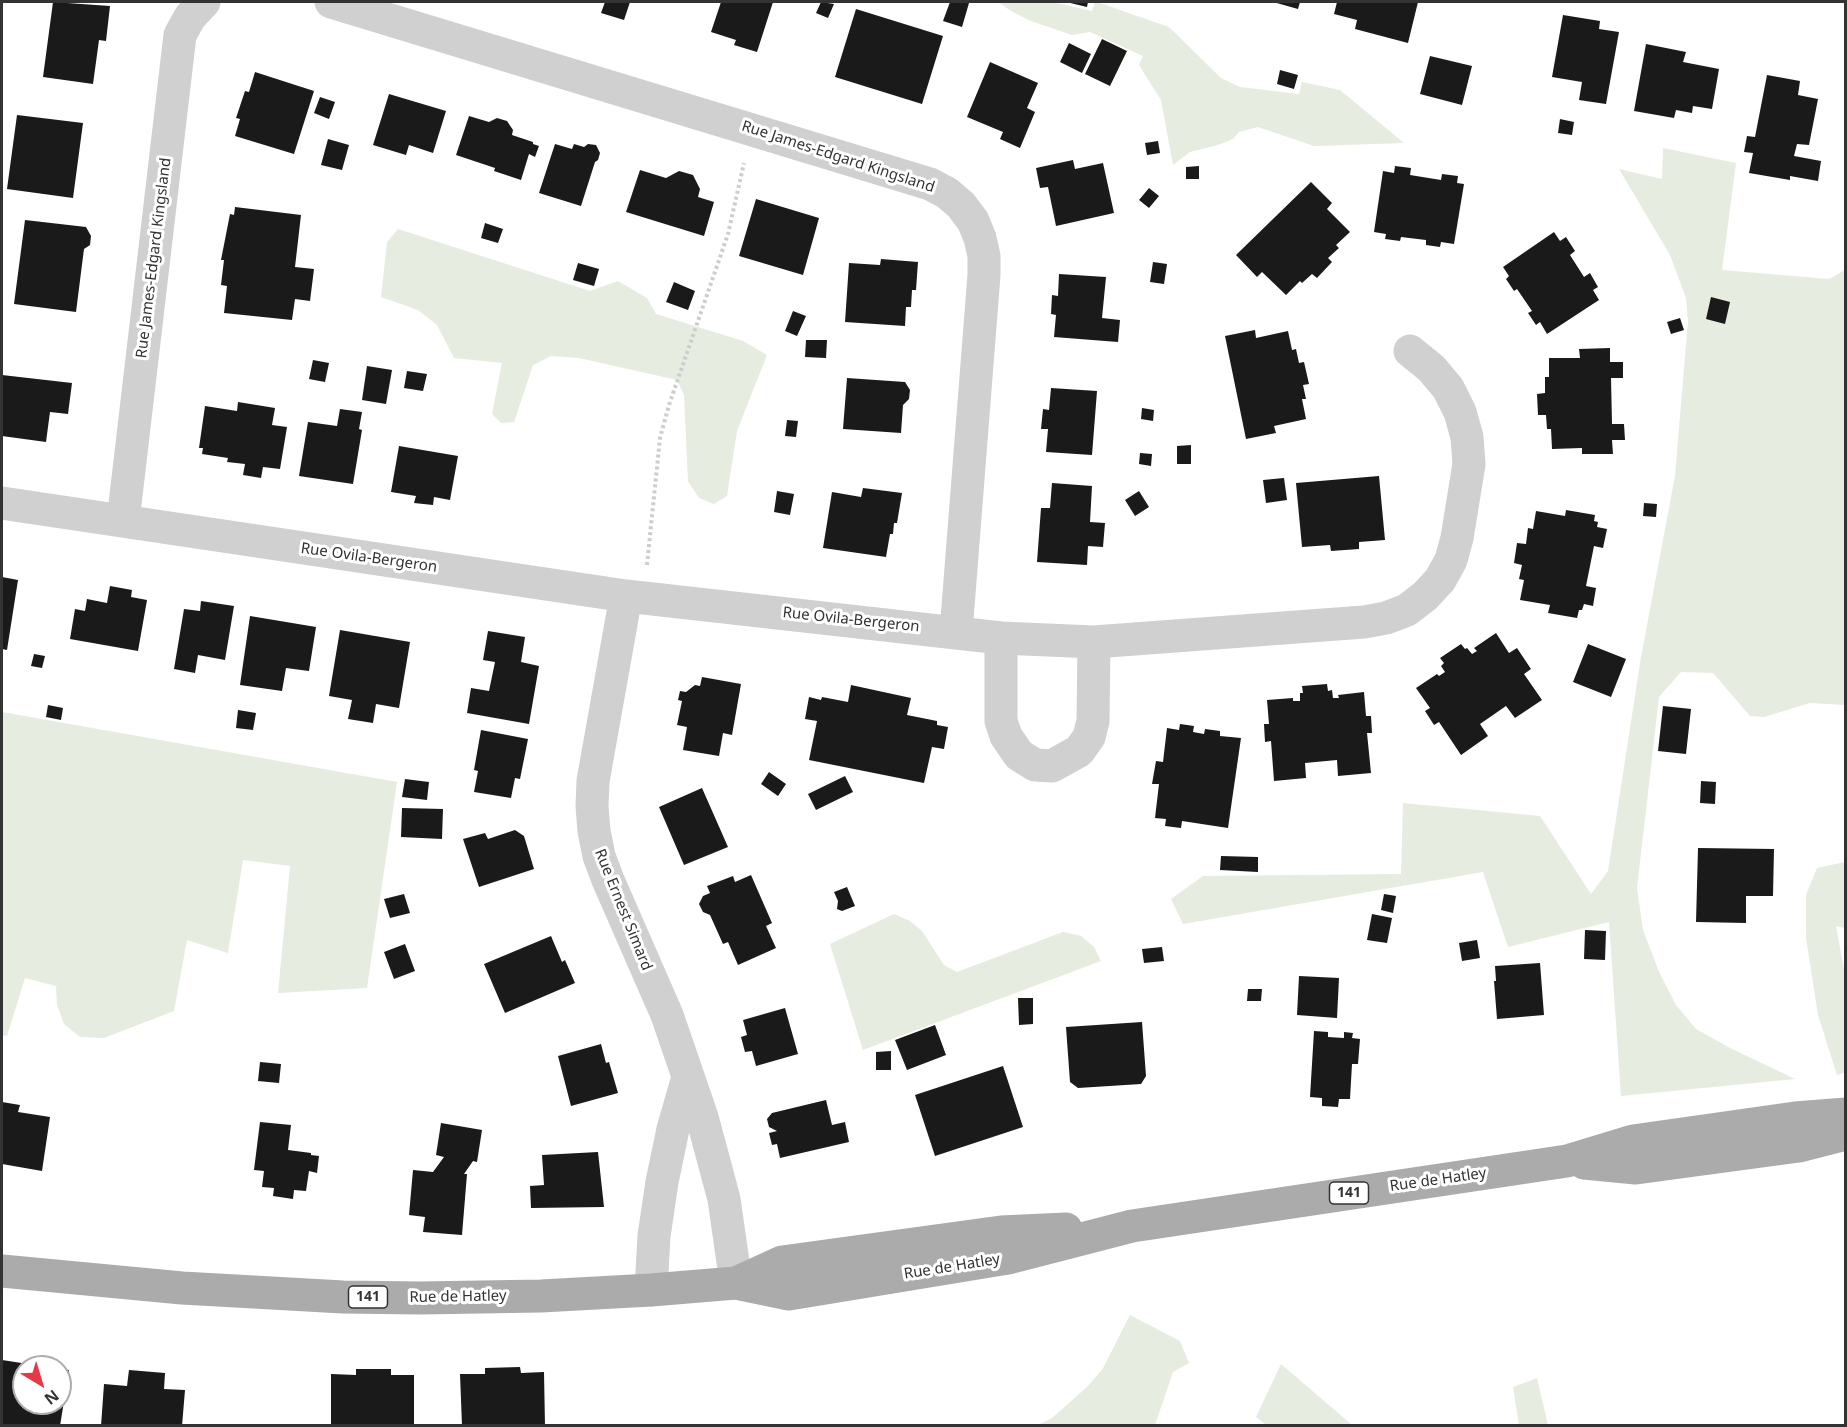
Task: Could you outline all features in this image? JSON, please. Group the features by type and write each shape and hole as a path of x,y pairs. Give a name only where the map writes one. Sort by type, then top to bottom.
{"main road":[{"name":"Rue de Hatley","path":"2,1271 182,1288 343,1297 497,1297 651,1290 736,1283 789,1294 1008,1258 1131,1226 1567,1161 1633,1141 1795,1118 1845,1114"},
{"name":"Rue de Hatley","path":"1567,1161 1636,1168 1799,1146 1845,1134"}],"street":[{"name":"Rue James-Edgard Kingsland","path":"123,521 180,35 190,17 204,2"},
{"name":"Rue James-Edgard Kingsland","path":"331,2 930,184 947,193 961,206 973,221 980,238 984,256 984,275 956,632"},
{"name":"Rue Ovila-Bergeron","path":"2,503 635,597 1001,638 1094,642 1364,622 1386,618 1407,610 1425,596 1440,580 1451,560 1457,538 1468,464 1467,437 1460,412 1448,388 1431,368 1410,351"},
{"name":"Rue Ernest Simard","path":"635,597 593,781 594,831 599,856 608,880 668,1015 714,1157 724,1199 736,1283"},
{"path":"1001,638 1001,721 1006,736 1019,755 1035,765 1052,766 1079,751 1089,737 1094,722 1094,642"},
{"path":"651,1290 654,1236 662,1182 673,1129 688,1077"}],"path":[{"path":"635,597 660,438 669,405 728,234 751,130"}],"shaded area":[{"path":"998,2 1052,2 1092,11 1097,2 1169,27 1221,78 1240,87 1299,94 1302,82 1340,90 1404,143 1314,146 1258,127 1239,132 1233,139 1218,145 1190,152 1173,165 1161,100 1139,65 1143,56 1090,32 1072,35 1031,21"},
{"path":"1663,148 1736,163 1722,270 1829,279 1845,270 1845,705 1810,703 1764,717 1750,716 1713,673 1681,672 1659,697 1637,888 1643,930 1659,972 1676,1005 1696,1029 1795,1079 1621,1096 1609,922 1508,947 1483,872 1183,924 1171,899 1203,876 1401,874 1403,803 1540,816 1591,894 1608,871 1641,657 1675,476 1688,321 1686,298 1670,255 1619,169 1662,179"},
{"path":"398,229 590,291 618,281 647,298 656,314 743,341 767,355 737,431 727,496 714,504 699,498 688,481 684,395 677,380 579,358 551,356 533,365 514,422 501,423 492,414 502,363 454,358 437,325 418,310 381,297 387,242"},
{"path":"2,712 397,782 367,988 278,993 290,866 243,860 228,953 187,940 174,1011 104,1038 80,1037 64,1024 57,1005 56,986 25,978 7,1036 2,1035"},
{"path":"1845,862 1845,928 1836,926 1845,975 1846,1072 1837,1075 1818,1015 1806,938 1806,895 1817,868"},
{"path":"894,914 910,921 922,931 944,965 957,972 1063,932 1081,936 1094,947 1101,961 863,1050 830,944"},
{"path":"1130,1315 1180,1341 1189,1363 1173,1372 1155,1425 1038,1425 1052,1418 1087,1387 1102,1370"},
{"path":"1281,1364 1352,1425 1266,1425 1256,1417"},
{"path":"1537,1378 1548,1425 1519,1425 1513,1387"}],"building":[{"path":"53,2 110,6 106,41 99,40 93,84 43,77"},
{"path":"605,2 630,2 624,20 601,13"},
{"path":"721,2 773,2 757,52 734,45 736,40 711,32"},
{"path":"821,2 834,4 828,18 816,13"},
{"path":"950,2 969,3 962,27 943,21"},
{"path":"1066,2 1088,2 1087,7"},
{"path":"1273,2 1300,2 1298,9"},
{"path":"1337,2 1418,2 1408,43 1355,29 1357,20 1334,14"},
{"path":"856,9 943,36 922,104 835,77"},
{"path":"1563,15 1600,21 1599,29 1619,32 1606,104 1579,100 1582,82 1552,77"},
{"path":"1102,39 1127,51 1110,86 1085,74"},
{"path":"1069,43 1091,54 1082,73 1060,62"},
{"path":"1646,44 1686,52 1683,62 1719,69 1712,109 1693,106 1692,113 1676,110 1674,118 1634,111"},
{"path":"1430,56 1472,66 1462,105 1420,94"},
{"path":"990,62 1038,83 1027,108 1035,112 1020,148 1000,139 1003,132 967,117"},
{"path":"1280,70 1298,75 1294,89 1277,84"},
{"path":"255,72 314,91 294,154 235,136 240,119 236,118 245,91 249,92"},
{"path":"1767,75 1800,81 1798,95 1818,99 1809,145 1797,144 1794,156 1821,161 1818,181 1790,176 1790,180 1749,173 1753,153 1744,152 1747,136 1755,137"},
{"path":"389,94 446,111 433,153 409,145 406,155 373,145"},
{"path":"320,97 335,102 329,119 314,113"},
{"path":"17,115 83,123 73,198 7,189"},
{"path":"469,116 489,122 497,118 507,121 513,130 512,135 539,146 535,157 529,154 521,180 494,171 495,168 456,155"},
{"path":"1560,119 1574,122 1572,135 1558,133"},
{"path":"328,139 349,145 342,170 321,165"},
{"path":"1158,141 1160,153 1147,155 1145,143"},
{"path":"555,144 572,149 574,144 584,147 588,144 596,145 600,153 581,206 539,193"},
{"path":"1073,160 1075,169 1103,163 1114,213 1056,226 1048,187 1040,188 1036,168"},
{"path":"1199,166 1199,179 1186,179 1186,167"},
{"path":"1395,166 1411,168 1410,175 1441,180 1442,174 1458,176 1457,183 1464,184 1454,244 1441,242 1440,247 1426,245 1426,240 1401,237 1400,241 1385,239 1386,234 1374,232 1383,171 1394,173"},
{"path":"640,170 666,178 679,171 693,175 700,189 698,197 714,202 704,236 626,212"},
{"path":"1311,182 1332,203 1327,209 1350,232 1336,245 1339,248 1328,258 1332,262 1317,278 1312,274 1302,283 1300,281 1286,295 1262,272 1257,277 1236,255"},
{"path":"1149,188 1159,196 1149,208 1139,200"},
{"path":"756,199 819,218 803,275 739,256"},
{"path":"235,207 301,215 295,267 314,269 310,301 295,299 292,320 224,313 227,286 221,285 224,260 221,260 230,214 234,215"},
{"path":"25,220 86,227 91,236 90,245 84,249 76,312 14,304"},
{"path":"485,223 503,229 498,243 481,238"},
{"path":"1554,232 1560,241 1566,237 1575,251 1570,255 1584,277 1590,273 1598,287 1593,290 1599,300 1547,334 1540,322 1536,325 1528,313 1532,311 1517,289 1514,291 1506,279 1509,276 1503,267"},
{"path":"881,259 918,262 916,290 912,290 911,307 906,307 905,326 845,322 849,263 880,265"},
{"path":"1153,262 1167,264 1164,284 1150,282"},
{"path":"578,263 599,269 594,286 573,280"},
{"path":"1059,274 1106,277 1102,318 1120,320 1118,342 1054,337 1056,315 1051,314 1052,295 1058,296"},
{"path":"674,282 695,291 688,310 666,302"},
{"path":"1711,297 1730,302 1725,324 1706,319"},
{"path":"793,311 806,316 797,336 785,331"},
{"path":"1680,318 1684,330 1671,334 1667,322"},
{"path":"1255,330 1256,338 1288,331 1292,350 1296,349 1299,363 1304,362 1309,384 1303,385 1306,399 1302,399 1306,419 1274,426 1276,433 1246,439 1225,336"},
{"path":"806,340 827,340 826,358 805,357"},
{"path":"1610,348 1610,362 1623,362 1623,378 1611,378 1612,424 1624,424 1625,440 1612,440 1613,454 1582,454 1582,448 1552,449 1551,429 1547,429 1546,415 1538,415 1537,394 1545,393 1545,377 1549,377 1549,358 1580,358 1579,349"},
{"path":"313,360 329,363 325,382 309,379"},
{"path":"367,366 392,370 386,404 362,400"},
{"path":"407,371 427,374 423,391 404,388"},
{"path":"2,375 72,383 68,414 50,412 46,442 2,436"},
{"path":"847,378 905,382 910,390 909,399 903,405 901,433 843,429"},
{"path":"1051,388 1097,391 1092,455 1046,452 1048,429 1041,429 1043,409 1049,410"},
{"path":"238,402 275,408 272,425 287,427 280,469 263,467 261,478 243,475 245,464 227,462 228,458 202,454 203,448 199,448 205,406 237,411"},
{"path":"1142,408 1154,410 1153,421 1141,419"},
{"path":"340,409 362,412 359,429 362,430 353,484 299,476 308,422 337,426"},
{"path":"787,420 798,421 796,437 785,436"},
{"path":"1191,445 1191,464 1177,464 1177,446"},
{"path":"399,446 458,456 450,500 434,497 433,505 414,503 416,496 391,492"},
{"path":"1140,453 1152,454 1151,466 1139,464"},
{"path":"1379,476 1385,540 1359,542 1359,549 1331,551 1330,545 1302,547 1296,483"},
{"path":"1284,478 1287,500 1266,503 1263,480"},
{"path":"1052,483 1092,486 1090,522 1105,523 1103,547 1088,546 1087,565 1037,562 1041,508 1050,508"},
{"path":"863,488 902,493 897,523 894,523 893,534 890,534 886,557 823,548 832,492 861,497"},
{"path":"777,491 794,494 790,515 774,512"},
{"path":"1139,491 1149,507 1135,516 1125,500"},
{"path":"1644,503 1657,504 1656,517 1643,516"},
{"path":"1566,510 1595,515 1594,521 1598,522 1597,527 1607,529 1603,548 1594,546 1586,586 1596,588 1593,606 1584,604 1577,618 1548,613 1550,605 1520,600 1524,580 1519,579 1522,565 1514,563 1517,543 1526,544 1528,528 1533,529 1536,511 1565,516"},
{"path":"2,577 18,580 7,650 2,649"},
{"path":"110,586 132,590 131,597 147,600 138,651 70,639 75,609 85,611 87,599 107,603"},
{"path":"201,601 234,606 225,660 198,655 195,673 174,669 184,609 200,611"},
{"path":"250,616 316,627 309,671 286,668 282,691 240,685"},
{"path":"340,630 410,642 399,708 376,704 373,723 348,719 352,700 329,696"},
{"path":"488,631 525,637 521,662 539,666 529,724 467,713 471,688 489,691 495,662 483,660"},
{"path":"1496,633 1509,653 1517,648 1531,669 1524,674 1542,700 1515,718 1506,706 1480,724 1488,736 1461,755 1439,722 1434,725 1425,711 1430,708 1416,688 1437,674 1439,676 1445,672 1441,666 1444,663 1440,658 1461,644 1472,654 1477,651 1474,648"},
{"path":"1588,644 1626,659 1611,697 1573,682"},
{"path":"34,654 45,656 42,668 31,666"},
{"path":"702,677 741,684 732,735 723,733 719,756 683,750 687,727 677,725 682,701 678,700 680,691 686,692 695,685 700,686"},
{"path":"1327,684 1328,691 1332,690 1333,698 1339,698 1338,695 1364,692 1366,716 1371,716 1372,733 1367,733 1371,773 1338,776 1337,760 1305,763 1306,778 1274,781 1271,741 1265,742 1264,724 1269,724 1267,700 1293,698 1293,701 1300,701 1300,693 1303,693 1302,686"},
{"path":"851,685 911,698 907,715 937,721 937,725 948,727 944,749 932,747 924,783 809,760 817,721 805,719 809,697 848,702"},
{"path":"48,705 63,708 61,720 46,717"},
{"path":"1663,706 1691,709 1686,754 1658,751"},
{"path":"238,710 256,713 253,730 236,728"},
{"path":"1180,724 1194,726 1193,732 1204,734 1205,729 1220,731 1220,736 1241,738 1228,828 1182,821 1181,828 1165,826 1166,819 1155,818 1159,784 1152,784 1156,761 1163,762 1167,728 1179,730"},
{"path":"481,730 528,739 520,779 515,778 511,798 474,792 478,771 474,770"},
{"path":"769,772 786,784 778,796 761,784"},
{"path":"845,776 853,792 816,810 808,794"},
{"path":"405,779 429,782 427,800 402,797"},
{"path":"1701,781 1716,782 1715,804 1700,803"},
{"path":"702,788 728,847 684,865 659,807"},
{"path":"402,808 443,809 442,839 401,837"},
{"path":"515,830 524,836 534,869 479,887 463,839 485,833 488,839"},
{"path":"1698,848 1774,849 1773,896 1746,896 1746,923 1696,922"},
{"path":"1221,856 1258,857 1258,872 1220,870"},
{"path":"751,875 772,923 766,926 776,948 738,965 728,942 723,944 710,915 703,912 699,904 703,896 710,893 707,886 733,876 735,882"},
{"path":"847,887 855,906 842,911 837,909 838,901 834,892"},
{"path":"404,894 410,913 390,918 384,899"},
{"path":"1384,894 1396,896 1393,913 1381,910"},
{"path":"1372,914 1392,918 1387,943 1367,940"},
{"path":"1585,930 1606,931 1605,960 1584,959"},
{"path":"551,936 562,962 565,960 575,983 505,1013 484,964"},
{"path":"1477,940 1480,958 1462,961 1459,943"},
{"path":"405,944 415,971 394,979 384,952"},
{"path":"1162,947 1164,961 1144,963 1142,949"},
{"path":"1540,963 1544,1015 1497,1019 1495,966"},
{"path":"1299,976 1339,978 1337,1018 1297,1015"},
{"path":"1248,989 1262,989 1261,1001 1247,1001"},
{"path":"1018,998 1033,998 1033,1024 1019,1025"},
{"path":"785,1008 798,1054 756,1066 752,1051 745,1052 741,1037 747,1035 743,1020"},
{"path":"1142,1022 1146,1076 1141,1084 1078,1088 1070,1082 1066,1027"},
{"path":"935,1025 946,1055 907,1070 895,1040"},
{"path":"1314,1031 1328,1032 1328,1037 1344,1038 1344,1032 1353,1033 1352,1038 1360,1039 1358,1064 1352,1064 1350,1099 1339,1099 1338,1107 1322,1106 1322,1098 1310,1097"},
{"path":"601,1044 618,1093 571,1106 558,1056"},
{"path":"891,1051 891,1070 876,1070 876,1052"},
{"path":"260,1062 281,1064 279,1083 258,1081"},
{"path":"1003,1066 1023,1127 935,1156 915,1095"},
{"path":"826,1100 832,1125 845,1122 849,1142 780,1158 777,1144 772,1145 769,1133 777,1131 769,1127 767,1119 772,1113"},
{"path":"2,1102 20,1105 18,1112 50,1117 42,1171 2,1164"},
{"path":"260,1122 291,1125 288,1150 319,1156 317,1173 309,1171 306,1191 294,1190 293,1199 273,1196 274,1188 262,1187 264,1171 254,1170"},
{"path":"441,1123 482,1130 477,1162 473,1161 464,1174 467,1174 462,1235 423,1232 425,1217 409,1215 413,1170 433,1172 444,1157 436,1155"},
{"path":"598,1152 604,1207 531,1208 530,1186 544,1185 542,1155"},
{"path":"2,1360 12,1362 12,1415 62,1415 60,1426 2,1426"},
{"path":"520,1367 521,1373 544,1372 545,1426 462,1426 460,1374 485,1374 485,1368"},
{"path":"356,1369 391,1369 391,1375 414,1375 414,1426 331,1426 331,1374 356,1375"},
{"path":"129,1370 165,1373 164,1389 185,1390 182,1426 101,1426 104,1384 127,1386"}]}
